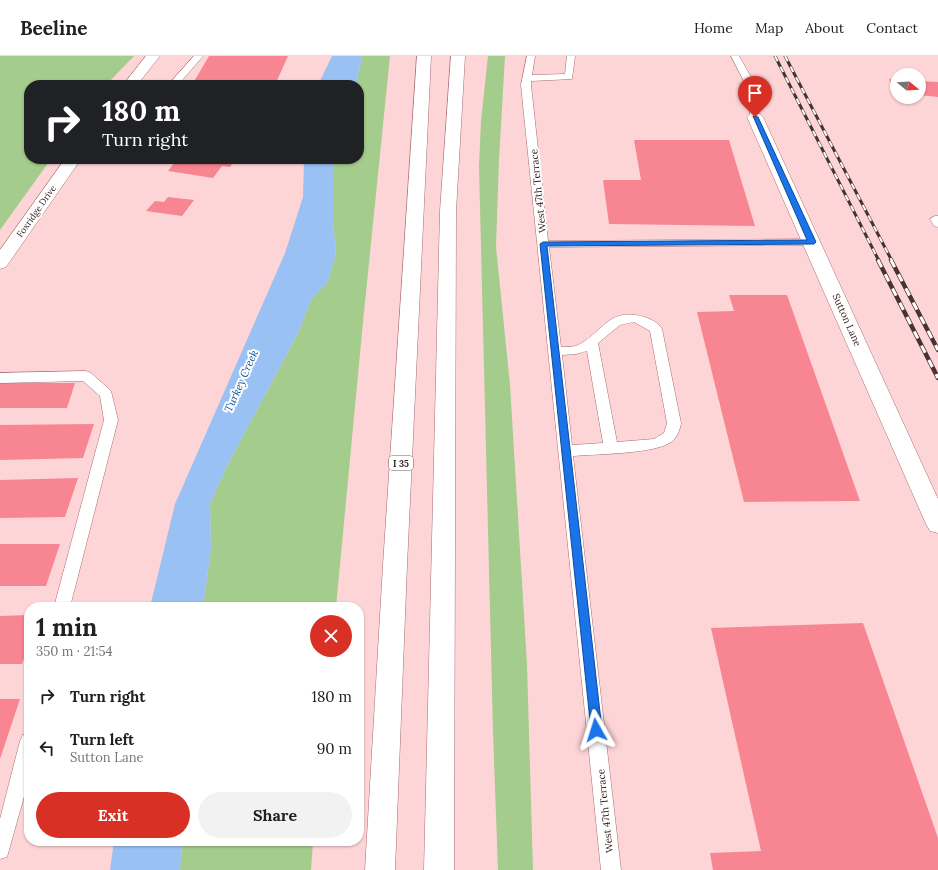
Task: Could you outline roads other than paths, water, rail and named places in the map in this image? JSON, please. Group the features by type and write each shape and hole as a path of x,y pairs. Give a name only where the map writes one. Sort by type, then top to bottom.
{"main road":[{"path":"134,80 153,56"},
{"name":"I 35","path":"380,870 395,565 424,56"},
{"path":"439,870 448,212 458,56"},
{"name":"Sutton Lane","path":"755,117 938,524"},
{"name":"Foxridge Drive","path":"0,263 69,164"}],"lane":[{"path":"177,80 199,56"},
{"name":"West 47th Terrace","path":"531,56 527,81 543,244 611,870"},
{"path":"527,81 568,77 571,56"},
{"path":"735,56 754,93 755,117"},
{"path":"938,219 935,219 938,224"},
{"path":"543,244 812,242"},
{"path":"555,352 581,349 610,325 622,320 636,318 648,323 656,329 674,423 672,433 665,440 656,444 566,452"},
{"path":"591,341 611,448"},
{"path":"0,378 86,376 106,394 111,420 63,602"},
{"path":"0,850 15,800 24,762"}],"water":[{"path":"332,56 362,56 357,80 320,80"},
{"name":"Turkey Creek","path":"304,164 333,164 333,222 336,253 328,281 311,300 298,333 227,466 210,504 211,549 204,602 151,602 175,504 285,253 303,197"},
{"path":"113,846 182,846 180,870 110,870"}],"railway":[{"path":"775,56 879,261"},
{"path":"785,56 892,261"},
{"path":"878,260 938,378"},
{"path":"891,260 938,350"}]}
